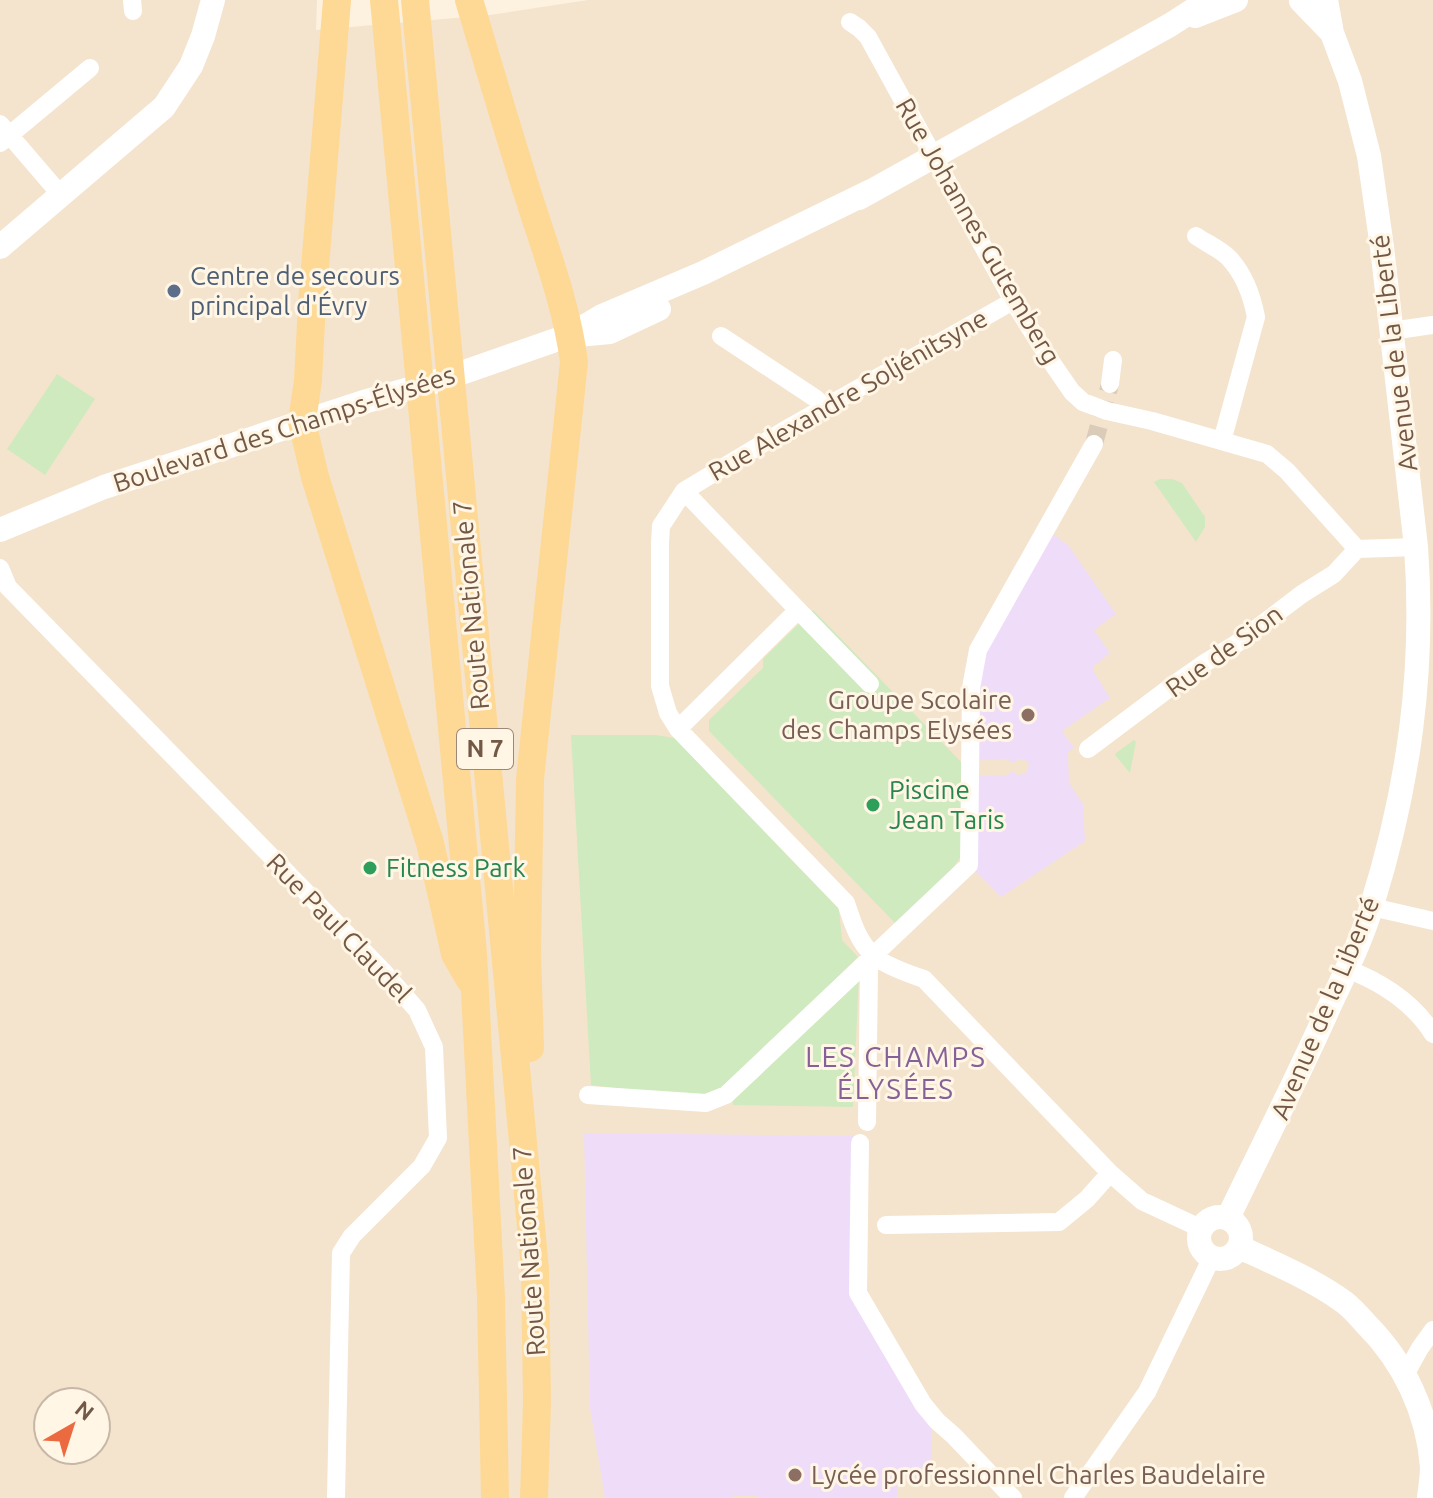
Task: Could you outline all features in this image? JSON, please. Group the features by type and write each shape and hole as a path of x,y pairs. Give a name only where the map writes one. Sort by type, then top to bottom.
{"main road":[{"path":"337,0 308,380 302,422 315,477 430,843 455,954 475,988"},
{"name":"Route Nationale 7","path":"384,0 471,922 491,1298 495,1498"},
{"name":"Route Nationale 7","path":"415,0 535,1269 537,1402 534,1498"},
{"path":"469,0 562,303 574,362 530,779 527,951 535,1269"}],"street":[{"path":"0,247 164,107 191,66 213,0"},
{"name":"Boulevard des Champs-Élysées","path":"0,530 104,487 444,379 570,335 610,332 712,285 871,191 1170,25 1209,0"},
{"name":"Boulevard des Champs-Élysées","path":"1170,25 1236,0"},
{"path":"1299,0 1312,0"},
{"name":"Avenue de la Liberté","path":"1299,0 1332,33"},
{"name":"Avenue de la Liberté","path":"1228,1218 1297,1079 1372,907 1398,808 1413,721 1419,591 1382,247 1369,156 1350,81 1332,33 1326,0"},
{"name":"Rue Johannes Gutemberg","path":"850,22 868,37 1013,301 1072,392 1083,402 1107,411 1267,454 1287,471 1357,549"},
{"path":"60,194 3,134 90,68"},
{"path":"1196,236 1228,257 1241,274 1253,299 1256,317 1222,441"},
{"name":"Rue Alexandre Soljénitsyne","path":"871,961 846,903 678,729 668,713 660,686 661,526 684,491 1013,301"},
{"path":"1391,331 1433,325"},
{"path":"721,336 826,408"},
{"path":"1110,384 1113,360"},
{"path":"588,1095 706,1103 726,1095 969,865 971,688 978,650 1094,444"},
{"name":"Rue Alexandre Soljénitsyne","path":"684,491 870,684"},
{"path":"1357,549 1416,547"},
{"name":"Rue de Sion","path":"1088,749 1203,664 1334,574 1357,549"},
{"name":"Rue Paul Claudel","path":"0,568 8,587 382,970 417,1010 434,1047 438,1138 422,1166 352,1236 341,1253 336,1498"},
{"path":"678,729 798,610"},
{"path":"1372,907 1433,921"},
{"path":"867,1122 871,961"},
{"path":"871,961 924,979 1110,1173 1142,1201 1200,1228"},
{"path":"1347,969 1389,989 1413,1008 1433,1034"},
{"path":"860,1143 858,1293 923,1404 1013,1498"},
{"path":"886,1225 1059,1222 1087,1199 1110,1173"},
{"path":"1214,1217 1228,1218 1241,1233 1239,1247 1227,1258 1212,1257 1202,1250 1198,1235 1200,1228 1214,1217"},
{"path":"1239,1247 1306,1279 1345,1302 1377,1335 1405,1375 1418,1403 1432,1469 1429,1498"},
{"path":"1073,1498 1147,1392 1212,1257"},
{"path":"1405,1375 1433,1330"}],"shaded area":[{"path":"0,0 317,0 316,30 490,15 588,0 1433,0 1433,1498 0,1498"},
{"name":"Groupe Scolaire des Champs Elysées","path":"1046,529 1068,545 1116,614 1094,630 1110,653 1094,666 1094,672 1110,698 1062,731 1074,748 1068,752 1069,783 1083,804 1085,841 1001,897 969,865 969,776 1008,775 1012,771 1018,775 1024,774 1029,764 1023,759 1013,763 1007,759 969,761 978,650"},
{"path":"584,1133 856,1136 856,1300 931,1421 932,1477 898,1477 897,1498 605,1498 590,1408"}],"green space":[{"path":"57,374 95,399 45,475 7,449"},
{"path":"1160,479 1182,483 1205,517 1205,527 1196,542 1154,482"},
{"name":"Piscine Jean Taris","path":"813,610 965,766 960,858 896,924 709,731 709,720 763,668 763,659"},
{"path":"571,735 655,735 675,738 839,909 842,940 858,957 734,1081 714,1094 689,1098 591,1085"},
{"path":"1134,740 1136,742 1130,773 1115,755"},
{"path":"859,974 853,1107 733,1105 732,1097"}],"tunnel":[{"path":"1094,444 1110,384"}],"place":[{"name":"Centre de secours principal d'Évry","path":"174,291"},
{"name":"Groupe Scolaire des Champs Elysées","path":"1028,715"},
{"name":"Piscine Jean Taris","path":"873,805"},
{"name":"Fitness Park","path":"370,868"},
{"name":"Lycée professionnel Charles Baudelaire","path":"795,1475"}],"district":[{"name":"LES CHAMPS ÉLYSÉES","path":"896,1073"}]}
